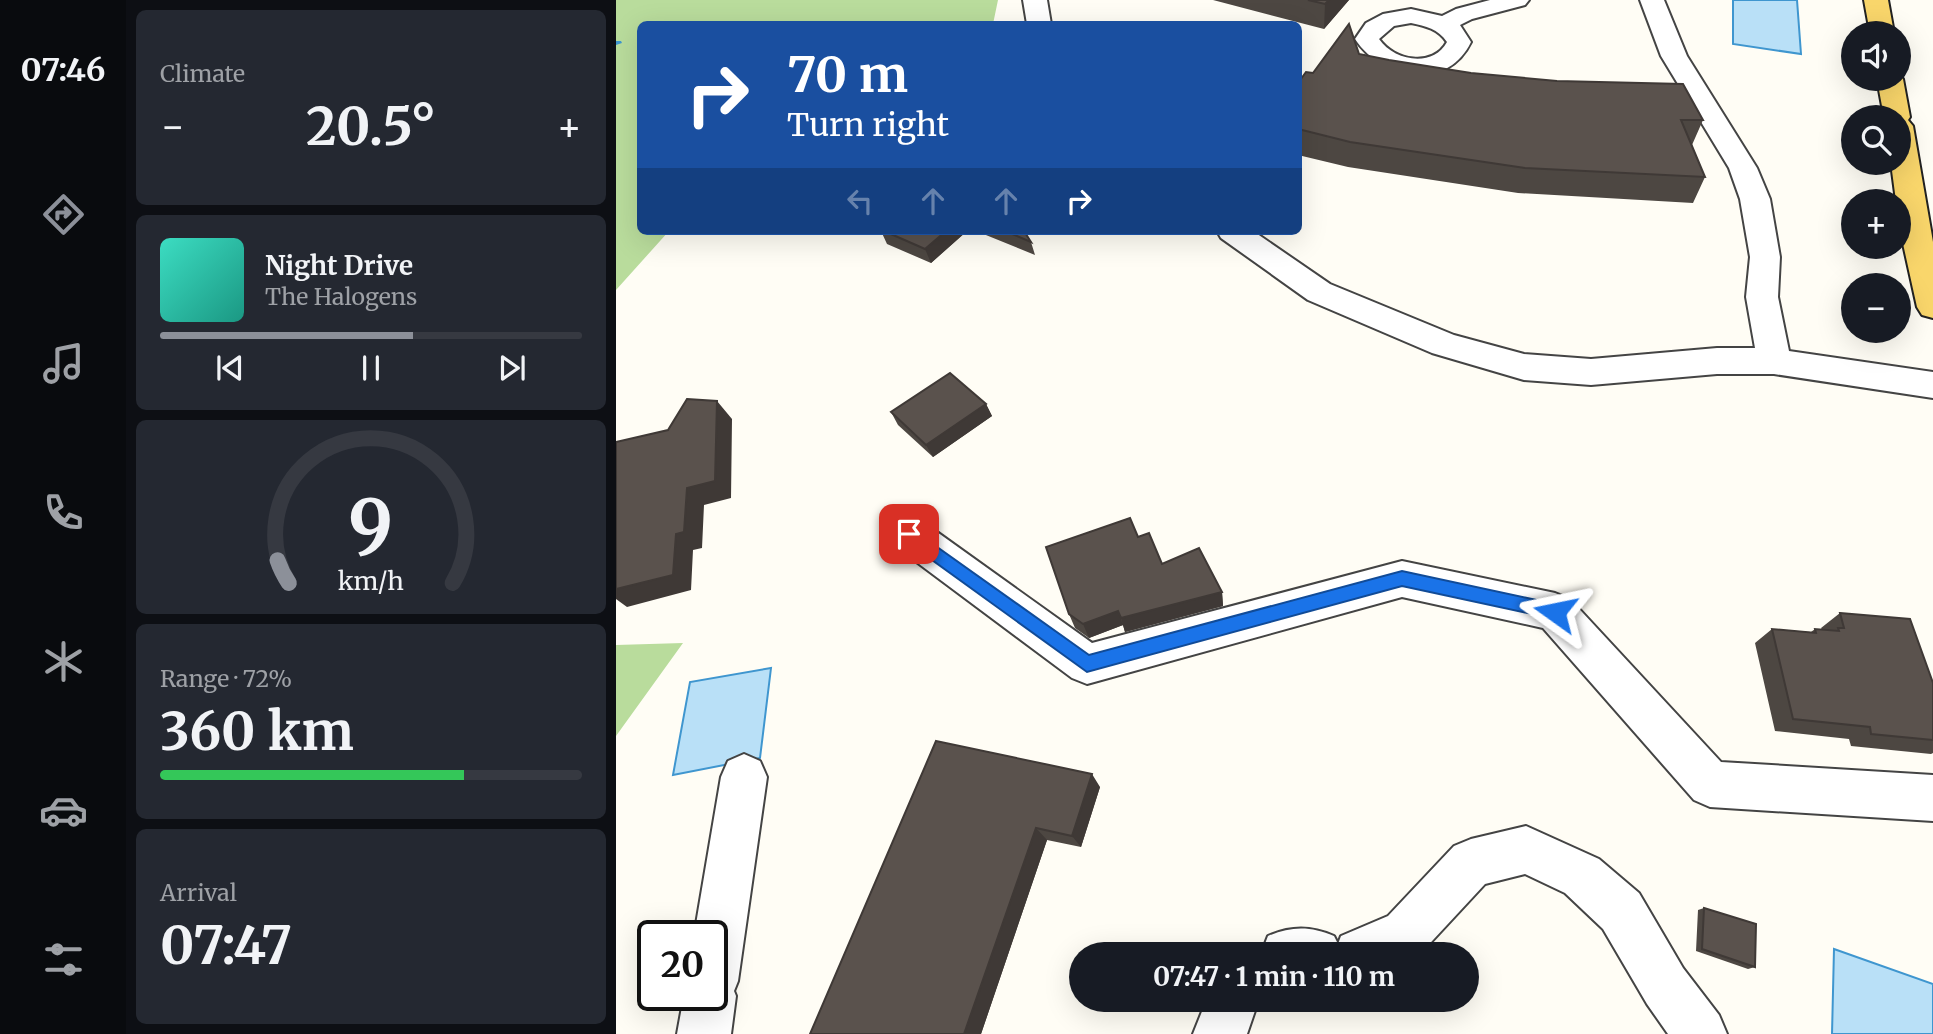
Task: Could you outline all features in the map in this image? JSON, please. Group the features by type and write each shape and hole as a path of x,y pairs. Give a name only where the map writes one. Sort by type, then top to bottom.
{"main road":[{"path":"1877,1 1880,21"},
{"path":"1907,175 1915,229 1933,307"}],"lane":[{"path":"1035,0 1038,21"},
{"path":"1444,24 1464,15 1517,0"},
{"path":"1645,1 1674,56 1743,168 1755,199 1765,257 1762,296 1774,361"},
{"path":"1238,235 1319,292 1444,344 1524,367 1591,372 1717,361 1774,361 1933,385"},
{"path":"909,534 1087,664 1402,579 1555,612 1710,783 1933,798"},
{"path":"722,920 744,777"},
{"path":"1387,942 1406,934 1471,863 1526,850 1582,876 1621,911 1665,986 1700,1034"},
{"path":"704,1034 708,1011"},
{"path":"1220,1034 1228,1012"}],"green space":[{"path":"616,0 998,0 994,21 637,21 637,235 665,235 616,290"},
{"path":"683,643 616,736 616,645"}],"water":[{"path":"1733,0 1797,0 1801,54 1733,44"},
{"path":"771,668 760,758 673,775 690,682"},
{"path":"1834,949 1933,984 1933,1034 1832,1034"}],"building":[{"path":"1308,0 1329,0 1325,4"},
{"path":"1349,24 1359,54 1389,60 1471,73 1557,81 1683,84 1703,120 1681,120 1705,177 1525,168 1350,142 1302,130 1302,78 1306,72 1313,73"},
{"path":"893,235 941,235 925,249"},
{"path":"1014,235 1027,235 1031,242"},
{"path":"950,373 986,404 926,445 891,412"},
{"path":"687,399 717,401 715,481 687,488 684,532 676,534 673,575 616,589 616,442 668,430"},
{"path":"1130,518 1138,537 1149,533 1162,564 1199,548 1222,592 1121,618 1118,611 1083,624 1069,614 1046,547"},
{"path":"1840,613 1910,619 1933,683 1933,740 1871,734 1870,727 1793,719 1772,629 1816,633 1815,629 1839,631 1838,628 1844,628"},
{"path":"936,741 1092,774 1072,836 1036,828 964,1034 810,1034"},
{"path":"1704,908 1756,924 1755,967 1702,949"}],"route":[{"path":"909,534 1087,664 1402,579 1555,612"}]}
